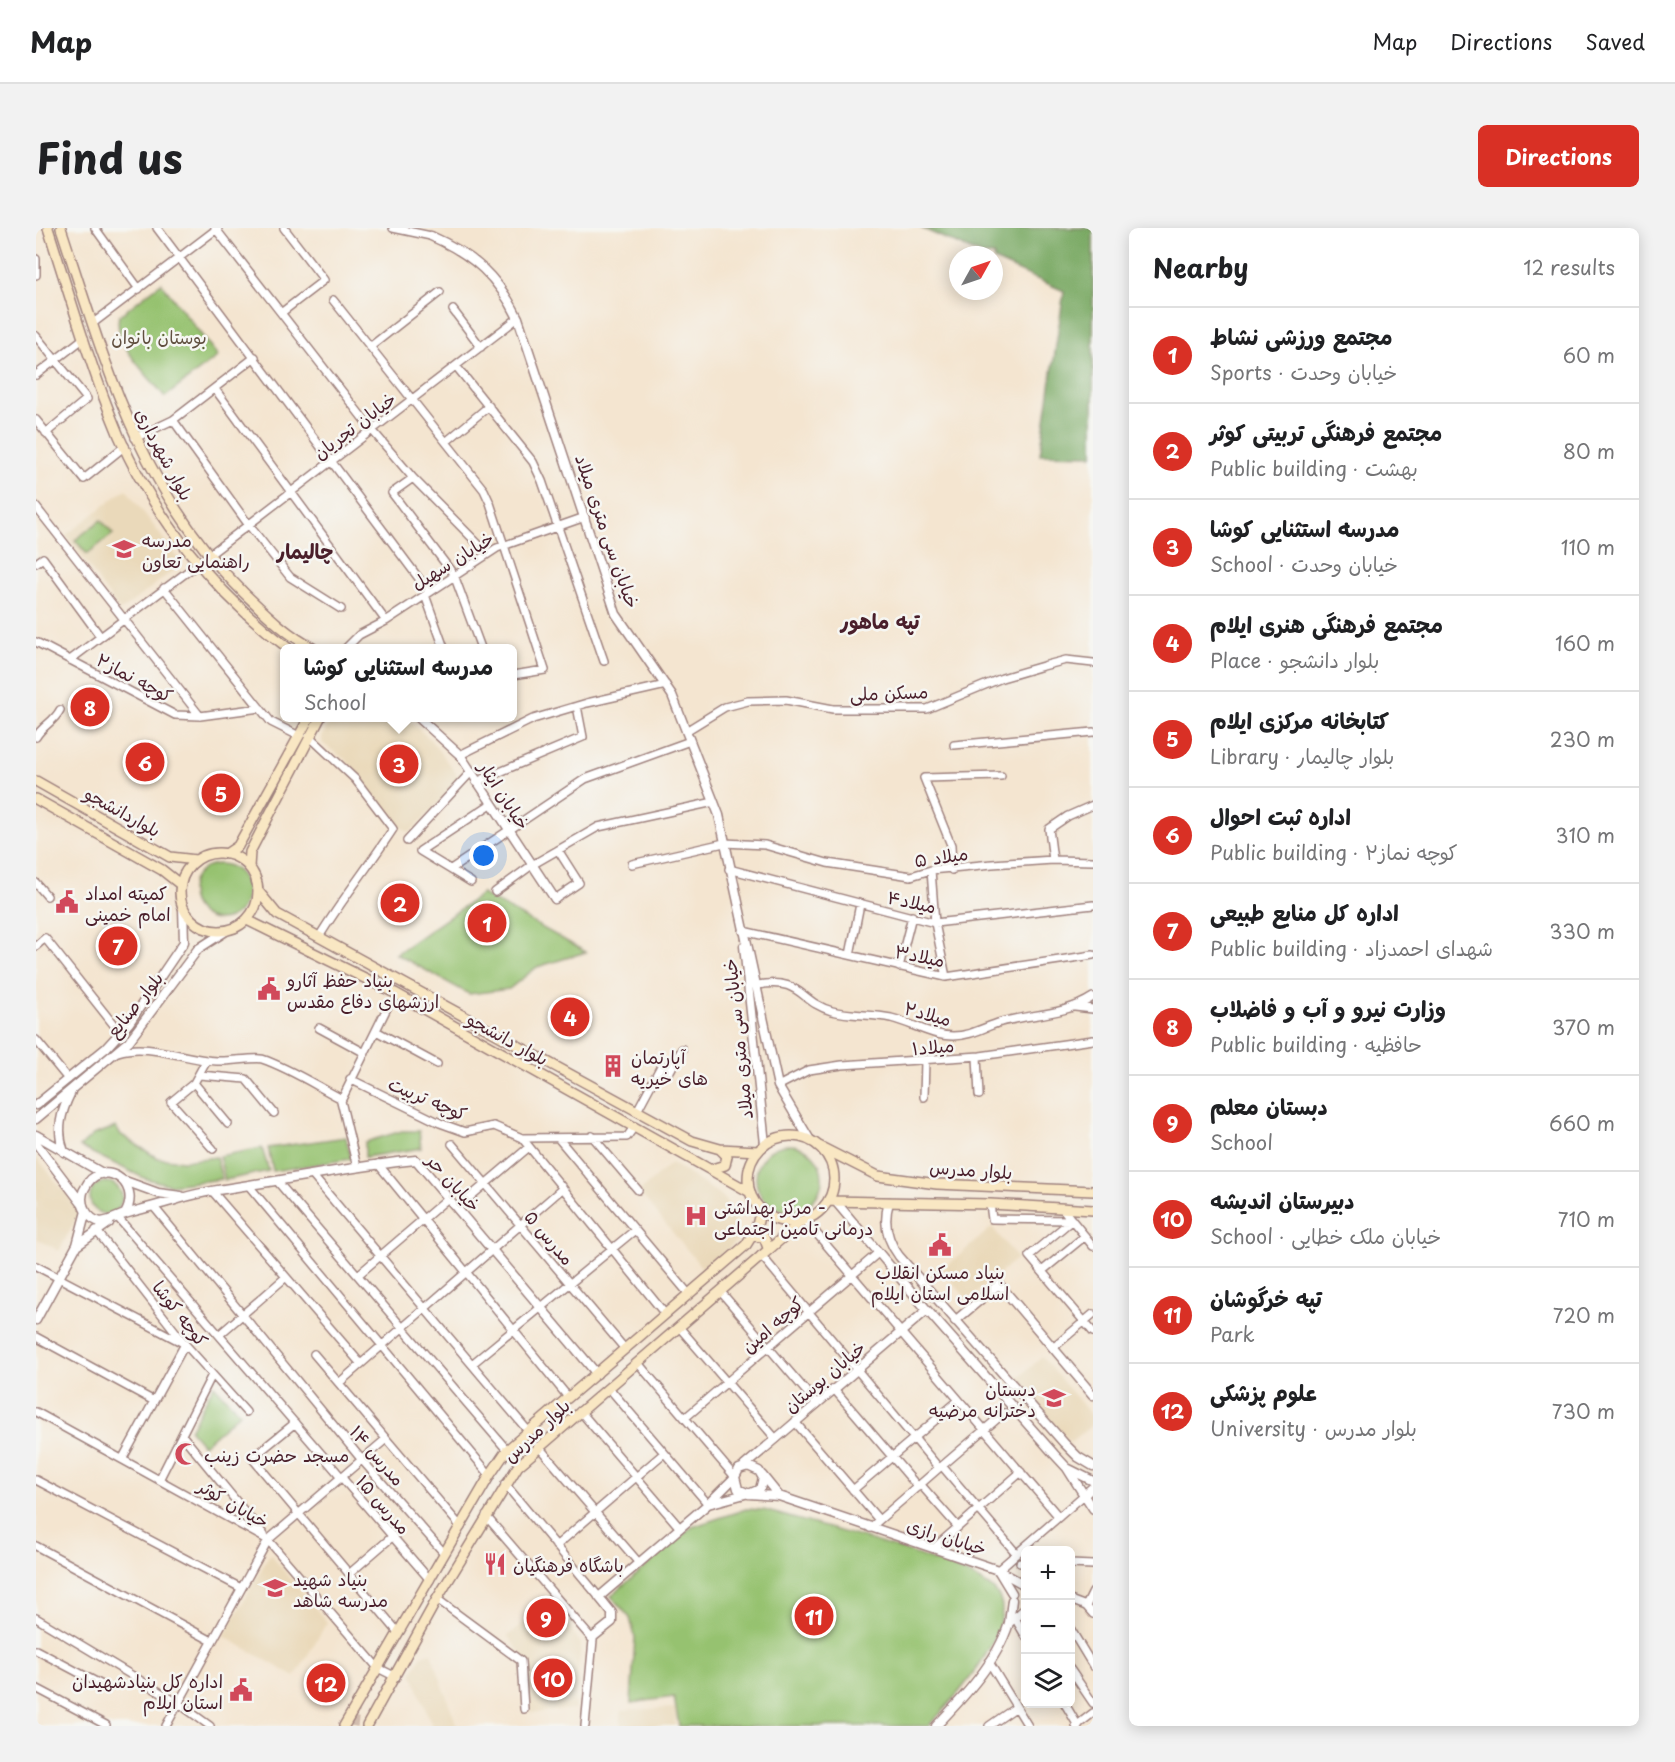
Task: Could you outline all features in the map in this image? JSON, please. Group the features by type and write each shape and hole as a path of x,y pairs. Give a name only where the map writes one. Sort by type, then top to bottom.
{"main road":[{"path":"48,228 84,338 125,446 162,514 199,562 264,630 283,644"},
{"name":"بلوار شهرداری","path":"61,228 135,438 174,508 209,555 272,620 307,644"},
{"path":"199,562 209,555"},
{"path":"249,867 239,858 226,854 206,855 196,860 184,875 181,885 183,907 190,918 200,927 213,931 226,931 247,921 257,903 258,892 249,867 250,852 304,736 308,722"},
{"path":"226,854 238,846 304,736 316,722"},
{"name":"بلواردانشجو","path":"36,781 170,857 196,860"},
{"name":"بلواردانشجو","path":"36,799 162,870 181,885"},
{"name":"بلوار دانشجو","path":"258,892 277,914 692,1140 720,1149 761,1148"},
{"name":"بلوار دانشجو","path":"247,921 395,993 750,1192"},
{"path":"782,1137 810,1140 827,1154 833,1172 832,1202 804,1220 780,1221 761,1209 750,1192 749,1170 761,1148 782,1137"},
{"name":"بلوار مدرس","path":"819,1146 878,1176 937,1184 1093,1191"},
{"path":"712,1169 725,1165 727,1156 720,1149"},
{"path":"1038,1190 1044,1192 1046,1198 1039,1206"},
{"path":"1062,1208 1058,1200 1065,1191"},
{"name":"بلوار مدرس","path":"832,1202 990,1204 1093,1210"},
{"name":"بلوار مدرس","path":"344,1726 490,1474 507,1450 746,1245 753,1236 761,1209"},
{"name":"بلوار مدرس","path":"367,1726 437,1599 518,1466 538,1446 722,1292 768,1248 804,1220"},
{"path":"753,1236 764,1237 768,1248"},
{"path":"597,1374 609,1388"}],"street":[{"path":"95,228 139,289"},
{"path":"157,228 333,460 427,593 443,644"},
{"path":"93,324 216,228 372,430 413,478 487,553"},
{"path":"283,316 324,280 284,228"},
{"path":"393,228 431,237"},
{"path":"427,228 431,237"},
{"name":"خیابان سی متری میلاد","path":"431,237 450,244 489,272 507,296 518,318 616,614 666,685 714,801 753,985 778,1086 810,1140"},
{"path":"36,259 36,275"},
{"path":"370,347 440,292"},
{"path":"333,300 484,490 545,670 517,674"},
{"path":"453,310 480,347"},
{"name":"خیابان تجریان","path":"209,555 518,318"},
{"path":"36,336 87,399 46,433"},
{"path":"36,375 84,338"},
{"path":"135,438 173,420 255,357"},
{"path":"456,366 533,462 604,661"},
{"path":"215,389 386,621"},
{"path":"446,442 489,406"},
{"path":"36,420 84,479 125,446"},
{"path":"173,420 248,525 290,577 340,609"},
{"path":"413,478 392,493 454,575 480,644"},
{"path":"36,507 45,524 64,543 200,716"},
{"name":"خیابان سهیل","path":"350,644 359,635 386,621 487,553 503,545 585,517"},
{"path":"36,563 43,558 100,636"},
{"path":"70,660 199,562"},
{"path":"164,588 271,722 304,736 355,779 393,829 365,873 343,897 319,937"},
{"name":"کوچه نماز۲","path":"37,642 175,715 200,716 260,708"},
{"name":"مسکن ملی","path":"686,731 725,707 748,701 786,700 832,709 927,709 1002,678 1042,666 1066,660 1093,663"},
{"path":"459,755 533,719 666,685"},
{"path":"476,782 583,737 577,706"},
{"path":"36,738 42,726 56,718 60,710"},
{"name":"خیابان ایثار","path":"424,722 459,755 555,900"},
{"path":"954,746 1093,732"},
{"path":"450,869 585,779 690,741"},
{"path":"407,841 470,773"},
{"path":"952,870 951,845 924,778 1001,776"},
{"path":"495,892 532,865 598,827 714,801"},
{"path":"471,882 420,851 491,804"},
{"path":"1053,860 1049,829 1068,816 1093,805"},
{"name":"میلاد ۵","path":"632,864 724,843 765,845 827,863 911,876 931,870 952,870 992,864 1053,860 1093,861"},
{"path":"555,900 579,883 558,850"},
{"name":"میلاد۴","path":"729,869 935,923 1093,905"},
{"path":"931,870 935,923 946,977"},
{"path":"36,883 47,896"},
{"path":"850,955 860,904"},
{"name":"بلوار صنایع","path":"36,1105 121,1034 184,942 183,907"},
{"path":"899,967 912,916"},
{"name":"بلوار صنایع","path":"36,1119 116,1053 139,1029 198,949 226,931"},
{"name":"میلاد۳","path":"743,931 946,977 1093,955"},
{"path":"36,946 45,938 121,1034"},
{"name":"میلاد۲","path":"753,985 778,981 830,1010 890,1018 931,1032 951,1036 971,1034 999,1023 1071,1006 1093,997"},
{"name":"خیابان سی متری میلاد","path":"753,985 761,1148"},
{"path":"357,1167 341,1101 389,1004"},
{"path":"1071,1006 1093,1009"},
{"path":"319,1028 365,1053"},
{"path":"376,1031 437,1064"},
{"path":"36,1040 68,1079"},
{"name":"میلاد۱","path":"778,1086 809,1070 842,1065 977,1057 1093,1040"},
{"path":"116,1053 146,1048 206,1061 236,1062 259,1058 320,1087 341,1101"},
{"path":"637,1111 661,1066 670,1071 682,1048"},
{"path":"977,1057 979,1095"},
{"path":"206,1061 194,1083 171,1102 213,1149"},
{"path":"924,1097 925,1061"},
{"path":"200,1075 246,1079 274,1113"},
{"name":"کوچه تربیت","path":"350,1079 440,1123 465,1132 494,1126 522,1138 627,1137 633,1127"},
{"path":"194,1083 228,1125"},
{"path":"64,1152 60,1140 61,1116 74,1088"},
{"path":"36,1135 104,1174 121,1178 130,1191 131,1199 118,1218 97,1220 85,1208 36,1143"},
{"path":"592,1136 638,1190"},
{"path":"522,1138 665,1314"},
{"path":"558,1138 688,1293"},
{"name":"مدرس ۵","path":"453,1144 625,1349"},
{"path":"457,1208 529,1147"},
{"name":"خیابان حر","path":"77,1245 96,1230 118,1218 185,1197 357,1167 416,1160 597,1374"},
{"path":"378,1164 568,1397"},
{"path":"36,1320 77,1245 85,1208 82,1199 86,1185 97,1176 104,1174"},
{"path":"312,1175 529,1432"},
{"name":"خیابان حر","path":"121,1178 158,1193 185,1197"},
{"path":"277,1181 507,1450"},
{"path":"249,1186 490,1474"},
{"path":"339,1383 562,1188"},
{"path":"213,1192 361,1364"},
{"path":"358,1275 448,1198"},
{"path":"832,1202 1067,1468 1093,1509"},
{"path":"889,1202 885,1215 887,1233 899,1256 1064,1443 1077,1457 1093,1466"},
{"path":"990,1204 993,1219 1072,1220"},
{"name":"مدرس ۱۴","path":"154,1207 362,1460 444,1554"},
{"path":"1062,1208 1093,1246"},
{"name":"مدرس ۱۵","path":"118,1218 430,1580"},
{"path":"804,1220 1059,1517"},
{"path":"1072,1220 1029,1256 1093,1332"},
{"name":"کوچه کوشا","path":"96,1230 185,1344 246,1412"},
{"path":"472,1364 635,1230"},
{"path":"1042,1272 1085,1236"},
{"name":"کوچه امین","path":"685,1418 878,1253"},
{"path":"761,1256 914,1438 1016,1553"},
{"path":"888,1266 899,1256"},
{"path":"36,1266 185,1344 123,1458"},
{"path":"219,1335 286,1277"},
{"path":"955,1321 999,1284 1093,1395"},
{"path":"722,1292 817,1404"},
{"name":"خیابان بوستان","path":"743,1467 927,1310"},
{"path":"1053,1348 1093,1314"},
{"path":"679,1327 776,1439"},
{"path":"36,1337 154,1401"},
{"path":"314,1354 461,1527"},
{"path":"638,1363 735,1477 738,1489 747,1494 760,1490 763,1482 762,1474"},
{"path":"160,1478 212,1375"},
{"path":"609,1388 708,1504"},
{"path":"834,1389 892,1457 958,1527"},
{"path":"853,1490 958,1400"},
{"path":"580,1411 680,1528"},
{"name":"خیابان کوثر","path":"36,1412 160,1478 268,1540 378,1668"},
{"path":"870,1528 1004,1413"},
{"path":"795,1422 879,1520"},
{"path":"295,1423 252,1458 398,1631"},
{"path":"182,1436 268,1540"},
{"path":"166,1726 268,1540 386,1439"},
{"path":"1054,1454 1064,1450 1064,1443"},
{"path":"538,1446 639,1563"},
{"path":"556,1546 664,1453"},
{"path":"599,1597 708,1504 743,1467 752,1466 762,1474 779,1496"},
{"path":"1067,1468 1093,1481"},
{"path":"934,1548 1021,1472"},
{"path":"36,1480 241,1588"},
{"path":"505,1484 612,1613 612,1622 592,1638"},
{"path":"1084,1495 1093,1487"},
{"name":"خیابان رازی","path":"708,1504 747,1494 779,1496 998,1570 1084,1495"},
{"path":"486,1516 592,1638 585,1726"},
{"path":"349,1574 393,1536"},
{"path":"36,1546 212,1641"},
{"path":"1075,1564 1093,1565"},
{"path":"998,1570 1021,1582"},
{"path":"998,1570 1016,1605 1021,1606"},
{"path":"1021,1585 1014,1587 1012,1597 1012,1621 1021,1631"},
{"path":"1086,1606 1093,1592"},
{"path":"437,1599 521,1661 524,1709"},
{"path":"1075,1602 1086,1606 1093,1614"},
{"path":"941,1724 988,1662 1012,1621 1021,1613"},
{"path":"36,1618 178,1703 210,1726"},
{"path":"1075,1635 1093,1666"},
{"path":"36,1650 102,1685"},
{"path":"988,1662 1028,1726"},
{"path":"378,1668 396,1677"},
{"path":"1075,1675 1093,1703"},
{"path":"36,1688 106,1725"},
{"path":"989,1726 1016,1708"},
{"path":"1067,1708 1078,1726 1093,1713"}],"shaded area":[{"name":"مدرسه راهنمایی تعاون","path":"126,489 182,564 120,611 66,535"},
{"path":"331,722 410,722 429,738 461,780 410,832 387,820 346,760 322,743 322,736"},
{"path":"36,1157 78,1208 79,1214 59,1251 36,1238"},
{"name":"مرکز بهداشتی - درمانی تامین اجتماعی","path":"671,1163 722,1196 731,1208 738,1240 703,1269 639,1192"},
{"path":"992,1227 1017,1258 968,1300 942,1270"},
{"name":"دبستان دخترانه مرضیه","path":"1042,1357 1093,1417 1093,1424 1070,1443 1016,1380"},
{"name":"بنیاد شهید مدرسه شاهد","path":"270,1554 327,1622 295,1677 224,1636"},
{"path":"551,1600 581,1644 574,1709 531,1713 527,1663 508,1636"},
{"path":"431,1652 457,1726 432,1726 412,1673 422,1656"},
{"path":"676,1708 675,1726 620,1726 622,1710"}],"green space":[{"path":"921,228 1093,228 1093,455 1040,454 1064,291 1003,264 1003,246 962,246"},
{"name":"بوستان بانوان","path":"161,283 218,356 165,397 133,359 121,337 118,326 119,316"},
{"path":"101,520 113,534 87,554 75,540"},
{"path":"219,864 230,866 239,872 245,881 247,892 245,903 239,912 230,918 219,920 208,918 199,912 193,903 191,892 193,881 199,872 208,866"},
{"path":"482,894 586,952 537,967 509,989 469,994 396,954"},
{"path":"116,1127 120,1134 157,1158 183,1161 216,1157 222,1179 170,1185 144,1178 80,1147 93,1135"},
{"path":"402,1131 419,1131 421,1148 365,1157 365,1142"},
{"path":"346,1137 351,1159 273,1171 268,1148"},
{"path":"789,1145 802,1147 812,1155 820,1165 822,1178 820,1191 812,1201 802,1209 789,1211 776,1209 766,1201 758,1191 756,1178 758,1165 766,1155 776,1147"},
{"path":"262,1148 269,1171 225,1180 219,1156"},
{"path":"106,1182 117,1187 122,1198 117,1209 106,1214 95,1209 90,1198 95,1187"},
{"path":"214,1385 240,1413 203,1445 190,1430"},
{"path":"746,1509 764,1510 852,1534 927,1558 959,1570 984,1583 998,1595 1002,1609 999,1626 991,1645 965,1684 928,1726 679,1726 674,1697 631,1703 635,1637 630,1618 611,1596 692,1527"}],"tunnel":[{"path":"353,1726 356,1705"}],"place":[{"name":"مدرسه راهنمایی تعاون","path":"124,549"},
{"name":"وزارت نیرو و آب و فاضلاب","path":"90,707"},
{"name":"اداره ثبت احوال","path":"145,762"},
{"name":"مدرسه استثنایی کوشا","path":"399,764"},
{"name":"کتابخانه مرکزی ایلام","path":"221,793"},
{"name":"کمیته امداد امام خمینی","path":"67,902"},
{"name":"مجتمع فرهنگی تربیتی کوثر","path":"400,903"},
{"name":"مجتمع ورزشی نشاط","path":"487,923"},
{"name":"اداره کل منابع طبیعی","path":"118,946"},
{"name":"بنیاد حفظ آثارو ارزشهای دفاع مقدس","path":"269,989"},
{"name":"مجتمع فرهنگی هنری ایلام","path":"570,1017"},
{"name":"آپارتمان های خیریه","path":"613,1066"},
{"name":"مرکز بهداشتی - درمانی تامین اجتماعی","path":"696,1216"},
{"name":"بنیاد مسکن انقلاب اسلامی استان ایلام","path":"940,1245"},
{"name":"دبستان دخترانه مرضیه","path":"1054,1398"},
{"name":"مسجد حضرت زینب","path":"186,1454"},
{"name":"باشگاه فرهنگیان","path":"495,1564"},
{"name":"بنیاد شهید مدرسه شاهد","path":"275,1588"},
{"name":"تپه خرگوشان","path":"814,1616"},
{"name":"دبستان معلم","path":"546,1618"},
{"name":"دبیرستان اندیشه","path":"553,1678"},
{"name":"علوم پزشکی","path":"326,1683"},
{"name":"اداره کل بنیادشهیدان استان ایلام","path":"241,1690"}],"district":[{"name":"چالیمار","path":"305,551"},
{"name":"تپه ماهور","path":"880,621"}]}
